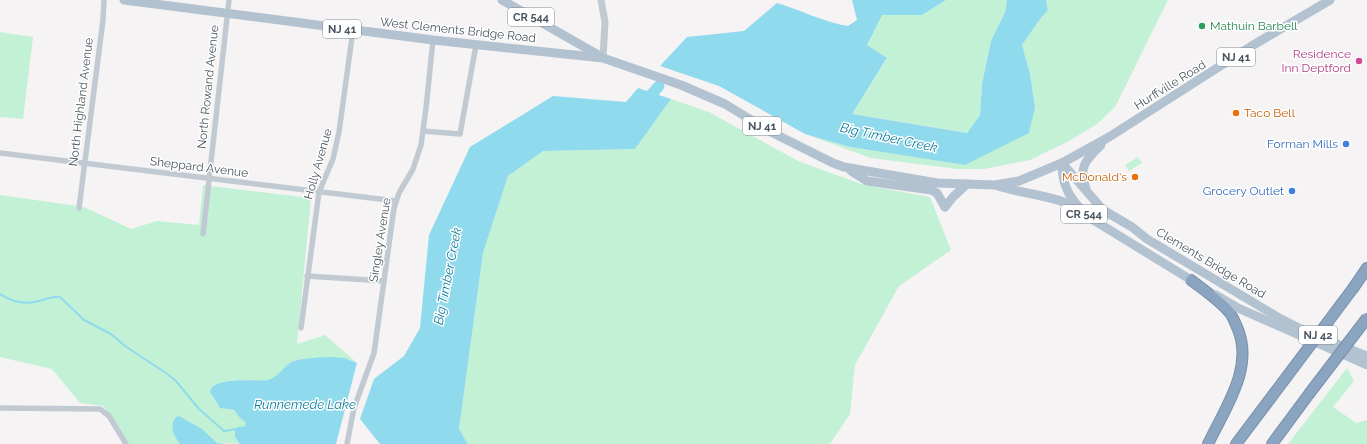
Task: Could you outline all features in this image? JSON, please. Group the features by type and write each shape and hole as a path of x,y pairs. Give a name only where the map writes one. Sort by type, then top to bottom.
{"highway":[{"name":"NJ 42","path":"1236,444 1367,268"},
{"path":"1191,280 1209,293 1231,314 1242,340 1241,373 1235,390 1208,444"},
{"name":"NJ 42","path":"1272,444 1367,318"}],"main road":[{"name":"West Clements Bridge Road","path":"124,0 433,40 603,58 643,73"},
{"name":"CR 544","path":"502,0 603,58"},
{"name":"Hurffville Road","path":"1062,163 1109,137 1250,47 1330,0"},
{"path":"560,33 567,45 565,51 561,53"},
{"name":"Clements Bridge Road","path":"643,73 681,85 725,104 771,132 844,167 938,183 995,185 1019,181 1062,163"},
{"path":"1088,194 1082,172 1086,160 1109,137"},
{"name":"Clements Bridge Road","path":"1062,163 1088,194 1104,210 1179,259 1296,327 1367,356"},
{"name":"Clements Bridge Road","path":"1062,163 1062,178 1068,192 1076,204 1090,218"},
{"path":"844,167 867,180 931,190 937,193 945,207 967,184"},
{"name":"Clements Bridge Road","path":"995,185 1016,192 1046,195 1064,202 1238,308 1367,365"}],"street":[{"name":"North Highland Avenue","path":"79,208 103,20 104,0"},
{"name":"North Rowand Avenue","path":"203,234 229,0"},
{"path":"600,0 605,22 603,58"},
{"name":"Holly Avenue","path":"301,328 319,192 333,159 339,132 353,30"},
{"name":"Singley Avenue","path":"347,444 354,408 374,353 387,251 396,201 405,181 413,169 423,131 433,40"},
{"path":"423,131 460,134 476,45"},
{"name":"Sheppard Avenue","path":"0,153 396,201"},
{"path":"307,276 384,280"},
{"path":"0,408 100,409 109,416 126,444"}],"green space":[{"path":"946,0 1007,0 1005,12 991,41 982,84 980,115 967,133 852,114 887,59 867,45 882,14 922,15"},
{"path":"1046,0 1168,0 1115,107 1097,124 1069,141 1030,160 984,169 957,169 871,158 805,134 850,147 965,165 1035,107 1030,74 1022,45 1048,10"},
{"path":"0,32 33,37 23,119 0,117"},
{"path":"671,99 709,112 798,161 864,185 930,197 951,250 899,286 855,365 850,414 830,444 468,444 459,429 483,253 508,176 543,151 635,149"},
{"path":"1138,157 1142,163 1129,171 1125,165"},
{"path":"203,185 311,198 297,344 325,335 357,363 343,359 330,358 295,361 269,380 236,380 219,383 213,386 210,392 219,407 235,411 246,424 246,426 235,429 235,437 240,444 217,443 175,418 173,421 173,428 180,444 125,444 104,406 80,403 52,369 0,357 0,195 84,207 131,229 157,221 199,225"},
{"path":"1347,368 1354,381 1333,407 1356,423 1367,420 1367,444 1288,444"}],"water":[{"path":"852,0 946,0 922,15 882,15 867,45 887,58 852,114 967,133 980,115 982,84 991,41 1005,12 1007,0 1046,0 1048,10 1022,45 1030,74 1035,107 1029,133 965,165 850,147 805,134 719,86 660,66 687,37 744,31 777,3 830,22 848,26 857,20"},
{"path":"638,88 671,99 635,149 543,151 508,176 483,253 459,429 468,444 380,444 360,419 374,379 404,356 420,328 429,235 470,147 553,96 626,102"},
{"name":"Runnemede Lake","path":"332,357 344,358 357,363 336,444 240,444 235,437 235,430 238,427 246,426 245,422 234,410 220,408 210,392 218,383 226,381 268,380 294,361"},
{"path":"179,416 202,429 217,443 226,444 180,444 174,435 172,428 173,421"}],"waterway":[{"name":"Big Timber Creek","path":"643,104 659,86"},
{"path":"0,294 9,299 29,303 52,297 60,297 84,320 111,334 125,346 176,381 199,409 224,431 237,429"}],"place":[{"name":"Mathuin Barbell","path":"1202,26"},
{"name":"Residence Inn Deptford","path":"1359,61"},
{"name":"Taco Bell","path":"1236,113"},
{"name":"Forman Mills","path":"1346,144"},
{"name":"McDonald's","path":"1135,177"},
{"name":"Grocery Outlet","path":"1292,191"}]}
